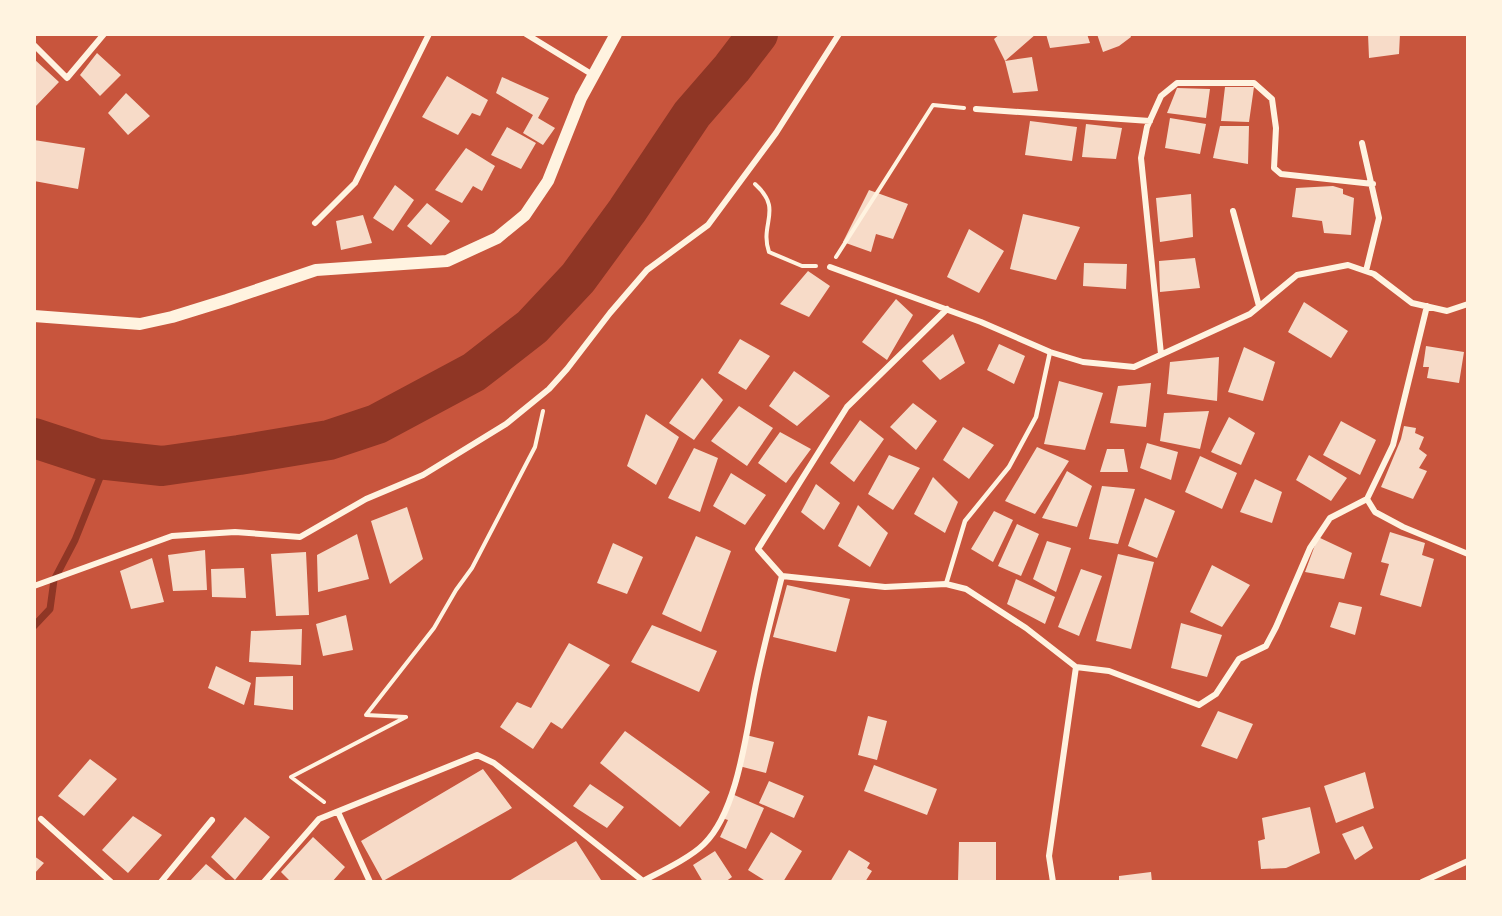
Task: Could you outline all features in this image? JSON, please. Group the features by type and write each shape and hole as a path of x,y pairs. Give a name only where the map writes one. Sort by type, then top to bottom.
{"main road":[{"path":"34,316 140,324 216,304 316,270 447,261 497,238 525,215 549,181 581,98 616,34"}],"street":[{"path":"34,45 67,78 104,34"},
{"path":"315,224 355,183 429,34"},
{"path":"526,34 593,75"},
{"path":"34,586 172,536 235,532 300,537 366,499 423,475 506,424 549,389 647,270 708,225 776,133 839,34"},
{"path":"1161,354 1141,158 1150,121 1161,96 1177,82 1254,83 1272,99 1276,128 1274,168 1281,174 1372,184"},
{"path":"976,109 1150,121"},
{"path":"1362,143 1379,218 1366,271"},
{"path":"1233,211 1259,306"},
{"path":"830,267 981,322 1050,352 1083,362 1134,367 1240,318 1259,306 1297,275 1348,265 1374,274 1412,303 1448,311 1467,304"},
{"path":"947,309 847,407 758,549 782,576 885,587 946,584 966,589 1026,628 1076,667 1109,671 1199,705 1216,694 1239,659 1266,646 1310,548 1330,518 1367,500 1393,445 1427,306"},
{"path":"1367,500 1375,512 1467,554"},
{"path":"264,882 319,819 477,755 494,763 642,881 669,867 704,844 722,818 735,787 782,576"},
{"path":"1053,882 1049,856 1076,667"},
{"path":"338,812 370,882"},
{"path":"41,819 111,882"},
{"path":"160,882 212,820"},
{"path":"1422,882 1467,861"}],"lane":[{"path":"946,584 965,521 1009,467 1036,417 1050,352"}],"path":[{"path":"745,175 764,192 771,207 766,241 769,252 802,266 830,267 933,105 976,109"},
{"path":"338,812 291,777 406,717 366,715 434,628 472,568 535,447 549,389"}],"building":[{"path":"1000,34 1036,34 1005,61 994,39"},
{"path":"1046,34 1087,34 1090,43 1050,48"},
{"path":"1097,34 1130,34 1131,37 1119,46 1103,52"},
{"path":"1368,34 1400,34 1399,54 1369,58"},
{"path":"97,53 121,75 100,96 80,75"},
{"path":"1032,57 1038,91 1013,93 1005,61"},
{"path":"34,59 59,82 34,108"},
{"path":"447,76 488,100 480,116 472,113 458,135 422,117"},
{"path":"502,77 549,98 538,118 555,128 543,145 523,133 533,115 496,93"},
{"path":"1225,87 1254,87 1249,122 1221,121"},
{"path":"1177,88 1210,89 1206,118 1167,113"},
{"path":"126,93 150,116 128,135 108,113"},
{"path":"1170,118 1206,124 1200,154 1165,148"},
{"path":"1030,121 1077,127 1072,161 1025,155"},
{"path":"1086,124 1122,128 1116,159 1082,157"},
{"path":"1220,126 1249,126 1248,164 1213,158"},
{"path":"507,127 536,143 521,169 491,155"},
{"path":"34,140 85,148 78,189 34,181"},
{"path":"466,148 495,166 482,191 473,186 462,203 435,190"},
{"path":"395,185 414,200 393,231 373,218"},
{"path":"1333,186 1343,189 1343,194 1354,198 1351,235 1324,233 1322,221 1292,217 1296,188"},
{"path":"869,190 908,204 893,239 876,234 871,252 843,242"},
{"path":"1191,194 1193,237 1160,242 1156,198"},
{"path":"427,203 450,221 431,245 407,226"},
{"path":"1023,214 1080,227 1056,280 1010,269"},
{"path":"363,215 372,243 341,250 336,221"},
{"path":"969,229 1004,251 979,293 947,277"},
{"path":"1195,258 1200,288 1160,292 1159,261"},
{"path":"1084,263 1127,264 1126,289 1083,286"},
{"path":"808,271 830,286 809,317 780,304"},
{"path":"896,299 913,315 887,360 862,342"},
{"path":"1304,302 1348,331 1331,358 1288,332"},
{"path":"953,334 965,363 940,380 922,361"},
{"path":"740,339 770,356 746,390 718,373"},
{"path":"999,344 1025,356 1014,384 987,370"},
{"path":"1426,346 1464,352 1459,383 1427,378 1429,367 1423,367"},
{"path":"1244,347 1275,362 1263,401 1228,392"},
{"path":"1219,357 1217,401 1167,394 1170,362"},
{"path":"794,371 830,396 797,426 769,406"},
{"path":"702,378 723,400 694,440 669,423"},
{"path":"1059,381 1103,393 1085,450 1044,444"},
{"path":"1151,383 1146,427 1110,423 1118,386"},
{"path":"913,403 937,421 916,450 890,427"},
{"path":"739,406 773,428 747,466 711,441"},
{"path":"1209,411 1200,449 1160,441 1164,413"},
{"path":"646,414 679,437 656,485 627,466"},
{"path":"1229,417 1255,433 1241,465 1211,452"},
{"path":"860,420 884,439 854,482 830,463"},
{"path":"1341,421 1376,440 1360,475 1323,455"},
{"path":"1404,426 1416,428 1415,433 1424,437 1419,449 1427,455 1419,468 1427,471 1413,499 1381,487"},
{"path":"963,427 994,445 969,479 943,460"},
{"path":"780,432 811,449 786,483 758,463"},
{"path":"1147,443 1178,452 1171,480 1140,468"},
{"path":"1037,447 1069,461 1035,514 1005,501"},
{"path":"694,448 718,458 700,512 668,498"},
{"path":"1107,449 1124,449 1128,472 1100,472"},
{"path":"889,455 920,468 893,510 868,494"},
{"path":"1309,455 1347,478 1331,501 1296,480"},
{"path":"1200,456 1237,473 1222,509 1185,492"},
{"path":"1067,471 1092,486 1077,527 1042,518"},
{"path":"731,473 766,495 745,525 713,506"},
{"path":"933,477 958,502 945,533 914,514"},
{"path":"1255,479 1282,492 1272,523 1240,512"},
{"path":"816,484 840,503 824,530 801,512"},
{"path":"1102,486 1135,489 1118,544 1089,539"},
{"path":"1145,498 1175,511 1157,558 1128,546"},
{"path":"858,505 888,533 870,567 838,546"},
{"path":"407,507 423,559 390,584 371,521"},
{"path":"994,511 1013,520 993,562 971,549"},
{"path":"1017,524 1039,534 1021,576 998,566"},
{"path":"1390,532 1425,543 1422,555 1434,559 1421,607 1380,595 1389,564 1381,562"},
{"path":"357,534 369,579 318,592 317,555"},
{"path":"696,536 731,551 701,632 662,614"},
{"path":"1318,537 1352,553 1344,579 1305,572"},
{"path":"1047,541 1071,548 1056,592 1033,579"},
{"path":"613,543 643,557 627,594 597,583"},
{"path":"205,550 207,590 173,591 168,555"},
{"path":"306,552 309,615 276,616 271,554"},
{"path":"1118,554 1154,562 1131,649 1096,641"},
{"path":"152,558 164,602 131,609 120,571"},
{"path":"1212,565 1250,585 1222,627 1190,612"},
{"path":"244,568 246,598 212,597 211,569"},
{"path":"1081,569 1102,576 1079,636 1058,627"},
{"path":"1016,579 1055,597 1045,624 1007,604"},
{"path":"787,585 850,599 836,652 773,637"},
{"path":"1339,602 1362,607 1355,635 1330,627"},
{"path":"346,615 353,650 323,656 316,624"},
{"path":"1181,623 1222,635 1207,677 1171,668"},
{"path":"652,625 717,651 699,692 631,662"},
{"path":"302,629 301,665 249,662 251,631"},
{"path":"569,643 610,665 562,729 551,722 533,749 500,727 517,702 531,708"},
{"path":"216,666 251,683 244,705 208,688"},
{"path":"293,676 293,710 254,705 256,677"},
{"path":"1218,711 1253,724 1237,759 1201,746"},
{"path":"868,716 887,721 877,760 858,755"},
{"path":"625,731 710,792 680,827 600,763"},
{"path":"746,735 774,742 766,773 739,766"},
{"path":"90,759 117,779 84,816 58,796"},
{"path":"874,765 937,789 927,815 864,791"},
{"path":"483,769 512,808 383,881 361,841"},
{"path":"1365,772 1374,808 1336,823 1324,786"},
{"path":"769,781 804,796 794,818 759,803"},
{"path":"590,784 624,807 607,828 573,806"},
{"path":"732,794 764,808 746,849 720,837 728,820 722,818"},
{"path":"1310,807 1320,853 1286,868 1261,869 1258,841 1265,839 1262,818"},
{"path":"133,816 162,835 128,873 102,850"},
{"path":"245,817 270,837 235,880 211,857"},
{"path":"1363,826 1373,848 1355,860 1342,834"},
{"path":"771,832 802,851 783,882 767,882 748,870"},
{"path":"313,837 345,867 332,882 291,882 281,872"},
{"path":"576,841 601,880 507,882"},
{"path":"959,842 996,842 996,881 958,882"},
{"path":"849,850 870,863 867,868 872,871 865,882 830,882"},
{"path":"715,851 732,877 725,882 703,882 693,865"},
{"path":"34,856 44,863 34,874"},
{"path":"206,864 228,882 189,882"},
{"path":"1151,872 1152,882 1119,882 1119,876"}],"waterway":[{"path":"34,438 98,459 162,466 239,455 329,440 377,424 474,372 532,327 578,278 627,211 692,114 758,34"},
{"path":"34,626 50,609 54,580 75,540 107,460"}]}
